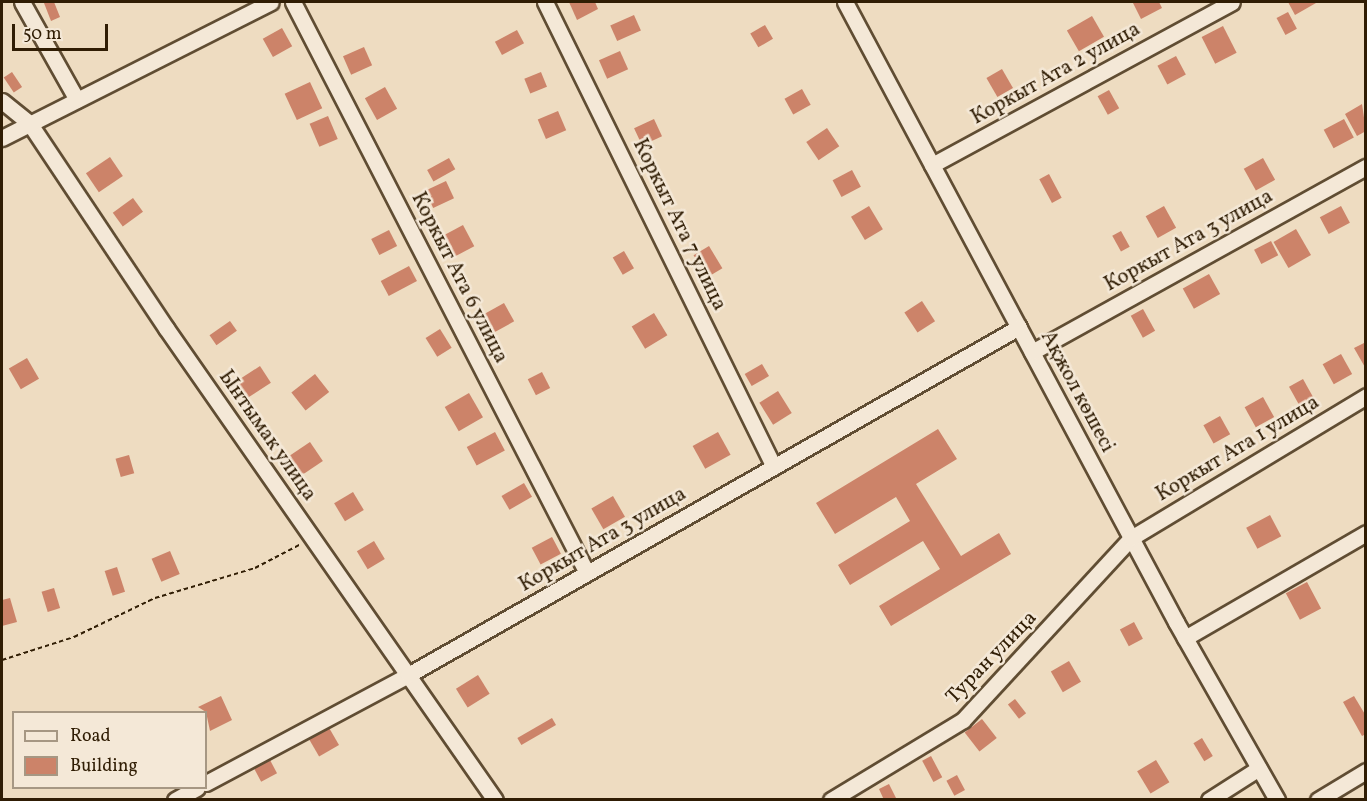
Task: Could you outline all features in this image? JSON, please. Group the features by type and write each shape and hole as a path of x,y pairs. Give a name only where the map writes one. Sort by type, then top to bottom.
{"street":[{"path":"22,2 76,100"},
{"path":"2,138 271,2"},
{"name":"Коркыт Ата 6 улица","path":"293,2 587,573"},
{"name":"Коркыт Ата 7 улица","path":"545,2 774,467"},
{"name":"Ақжол көшесі","path":"845,2 1185,638 1277,800"},
{"name":"Коркыт Ата 2 улица","path":"932,165 1232,2"},
{"name":"Ынтымак улица","path":"2,101 30,124 495,800"},
{"name":"Коркыт Ата 3 улица","path":"1032,352 1365,167"},
{"name":"Коркыт Ата 3 улица","path":"207,782 408,675 1019,327"},
{"name":"Коркыт Ата 1 улица","path":"1131,538 1365,396"},
{"path":"1185,638 1365,533"},
{"name":"Туран улица","path":"831,800 963,720 1131,538"},
{"path":"1209,800 1259,768"},
{"path":"1318,800 1365,771"},
{"path":"175,800 196,789"}],"path":[{"path":"2,660 74,637 155,598 255,568 313,538"}],"building":[{"path":"54,2 60,17 51,21 44,3"},
{"path":"569,2 595,2 598,9 577,20"},
{"path":"1159,2 1162,8 1141,19 1133,3"},
{"path":"1288,2 1315,2 1316,3 1295,15"},
{"path":"1288,12 1297,29 1285,35 1277,18"},
{"path":"634,15 641,31 617,41 610,26"},
{"path":"1092,16 1104,37 1079,51 1067,30"},
{"path":"765,25 773,39 758,47 750,34"},
{"path":"1223,26 1237,53 1215,64 1202,37"},
{"path":"282,28 292,46 273,57 263,39"},
{"path":"517,30 524,43 502,55 495,42"},
{"path":"364,47 372,65 351,75 343,56"},
{"path":"620,51 628,69 607,79 599,60"},
{"path":"1176,56 1186,75 1167,84 1157,66"},
{"path":"1002,69 1013,88 997,97 986,78"},
{"path":"12,72 22,87 14,93 4,78"},
{"path":"541,72 547,87 530,94 524,79"},
{"path":"310,82 322,108 297,120 285,94"},
{"path":"385,87 397,109 377,120 365,98"},
{"path":"802,89 811,105 793,114 785,99"},
{"path":"1109,90 1119,108 1108,115 1098,96"},
{"path":"1362,104 1366,131 1357,136 1345,114"},
{"path":"558,111 566,130 546,139 538,120"},
{"path":"328,116 338,139 319,147 310,124"},
{"path":"654,119 662,136 642,146 634,128"},
{"path":"1344,119 1354,138 1334,148 1324,130"},
{"path":"827,128 839,146 819,160 806,142"},
{"path":"110,157 123,176 99,192 86,173"},
{"path":"449,158 455,169 433,181 427,170"},
{"path":"1263,158 1275,180 1256,191 1244,169"},
{"path":"852,170 861,187 841,197 833,180"},
{"path":"1049,174 1062,198 1052,203 1039,179"},
{"path":"446,181 454,198 433,208 425,191"},
{"path":"133,198 143,212 123,226 113,213"},
{"path":"869,206 883,229 865,240 851,217"},
{"path":"1164,206 1176,228 1158,238 1146,216"},
{"path":"1341,206 1350,223 1329,234 1320,217"},
{"path":"463,225 474,246 450,259 438,238"},
{"path":"1296,229 1311,255 1288,268 1273,242"},
{"path":"389,230 397,246 379,255 371,239"},
{"path":"1121,231 1130,247 1121,252 1112,236"},
{"path":"1271,241 1278,255 1261,264 1254,250"},
{"path":"709,246 722,268 707,278 694,255"},
{"path":"624,251 634,268 623,275 613,258"},
{"path":"409,266 417,281 389,296 381,281"},
{"path":"1209,274 1220,294 1194,309 1183,289"},
{"path":"922,301 935,321 917,333 904,312"},
{"path":"504,303 514,321 495,332 485,314"},
{"path":"1143,309 1155,331 1143,338 1131,316"},
{"path":"654,313 667,335 645,349 632,326"},
{"path":"230,321 237,331 216,345 210,335"},
{"path":"440,329 452,348 437,357 426,338"},
{"path":"1366,342 1366,369 1354,348"},
{"path":"1341,354 1352,374 1334,384 1323,364"},
{"path":"27,358 39,379 21,389 9,368"},
{"path":"762,364 769,376 752,386 745,374"},
{"path":"260,366 271,383 247,399 236,382"},
{"path":"542,372 550,388 536,395 528,379"},
{"path":"315,374 329,392 306,411 291,392"},
{"path":"1303,379 1314,399 1300,407 1289,387"},
{"path":"778,391 792,413 773,425 759,403"},
{"path":"469,393 483,417 459,431 445,407"},
{"path":"1263,397 1274,417 1256,427 1245,407"},
{"path":"1220,416 1230,434 1214,444 1203,425"},
{"path":"938,429 957,459 916,484 961,556 999,533 1011,554 891,626 879,606 940,569 923,541 850,585 838,565 910,521 896,497 835,534 816,503"},
{"path":"495,432 505,451 477,466 467,447"},
{"path":"718,432 731,455 705,469 693,446"},
{"path":"310,442 323,461 301,476 288,457"},
{"path":"129,455 134,473 121,477 116,459"},
{"path":"524,483 532,497 509,510 501,496"},
{"path":"353,492 364,510 345,521 334,503"},
{"path":"613,496 625,517 603,529 591,509"},
{"path":"1270,515 1281,536 1257,549 1246,528"},
{"path":"552,537 561,554 541,565 532,548"},
{"path":"374,541 385,559 368,569 357,551"},
{"path":"170,551 180,574 161,582 152,559"},
{"path":"117,567 125,592 113,596 105,571"},
{"path":"1307,582 1321,608 1300,620 1286,593"},
{"path":"54,588 60,608 48,612 42,592"},
{"path":"10,598 17,622 2,626 2,600"},
{"path":"1134,622 1143,639 1129,646 1120,630"},
{"path":"1069,661 1081,682 1063,692 1051,672"},
{"path":"478,675 490,694 468,707 456,689"},
{"path":"221,696 232,720 210,731 207,711 198,707"},
{"path":"1354,696 1366,716 1366,734 1362,736 1343,702"},
{"path":"1015,699 1026,713 1019,719 1008,705"},
{"path":"552,718 556,725 521,745 517,738"},
{"path":"982,719 997,738 979,751 965,733"},
{"path":"328,726 339,745 319,757 308,738"},
{"path":"1202,738 1213,756 1204,761 1193,743"},
{"path":"931,756 942,777 933,782 922,761"},
{"path":"270,760 277,773 261,782 254,768"},
{"path":"1156,760 1169,782 1151,794 1137,771"},
{"path":"957,775 965,790 954,796 946,781"},
{"path":"889,784 897,800 884,800 879,789"}]}
